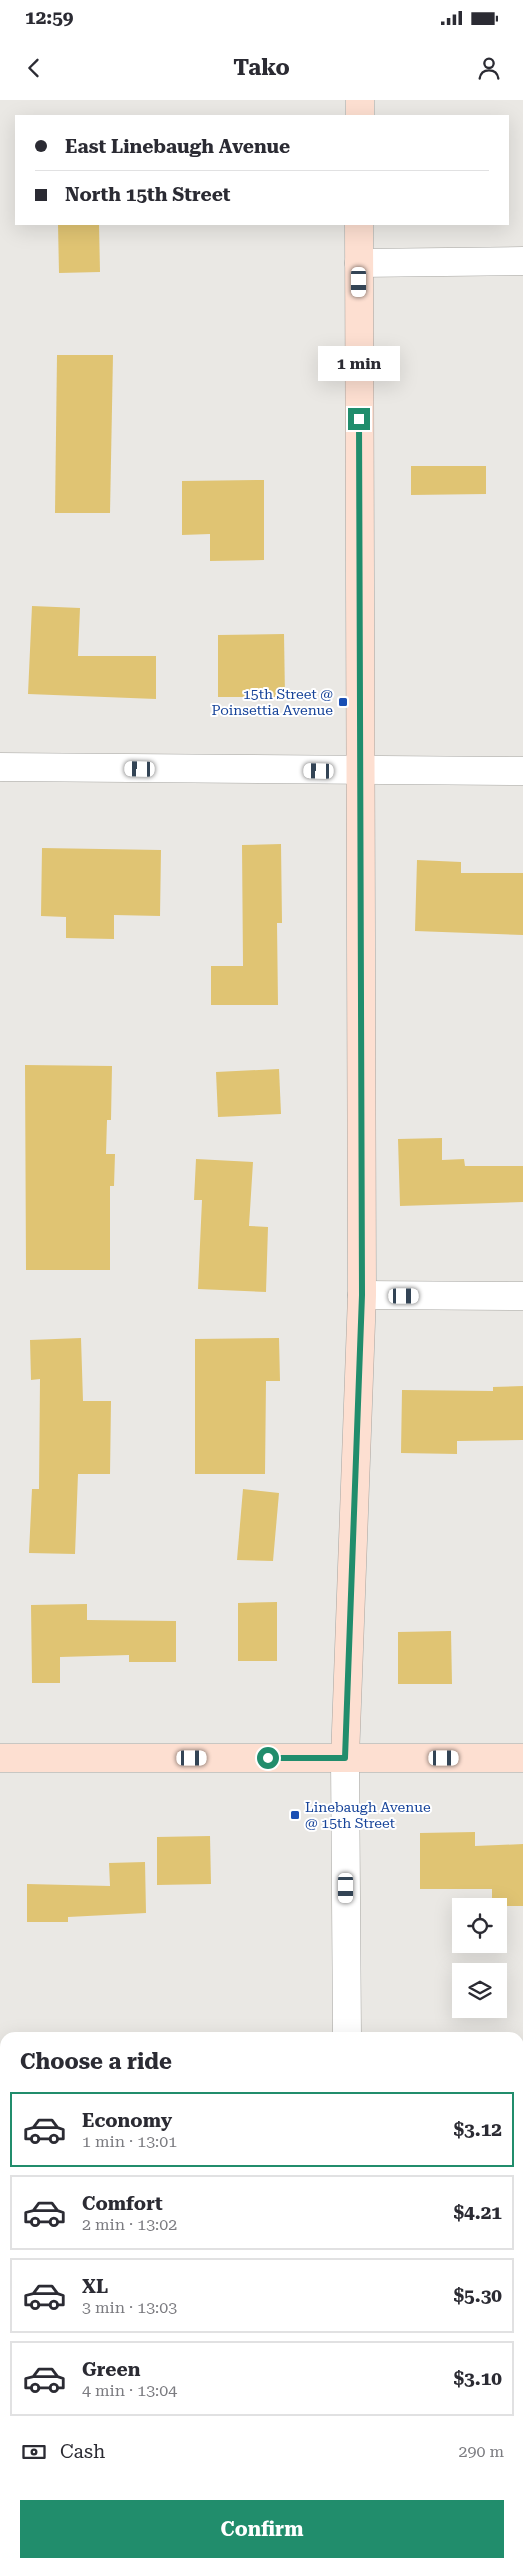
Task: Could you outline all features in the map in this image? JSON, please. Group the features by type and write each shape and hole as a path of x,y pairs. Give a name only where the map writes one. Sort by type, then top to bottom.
{"street":[{"path":"360,100 360,115"},
{"path":"347,2032 345,1758 362,1295 359,771 360,225"},
{"path":"359,263 523,261"},
{"path":"0,767 523,771"},
{"path":"362,1295 523,1296"},
{"path":"0,1758 523,1758"}],"building":[{"path":"58,225 99,225 100,272 59,273"},
{"path":"57,355 113,355 110,513 55,513"},
{"path":"411,466 486,466 486,494 411,495"},
{"path":"264,480 264,560 210,561 210,534 182,535 182,481"},
{"path":"32,606 80,608 78,656 156,656 156,699 28,694"},
{"path":"284,634 285,697 218,697 218,635"},
{"path":"281,844 282,923 277,923 278,1005 211,1005 211,966 243,966 242,845"},
{"path":"42,848 161,850 160,916 114,915 114,939 66,938 66,917 41,916"},
{"path":"417,860 461,862 461,873 523,873 523,935 415,931"},
{"path":"25,1065 112,1066 111,1120 107,1120 106,1154 115,1154 114,1186 110,1186 110,1270 26,1270"},
{"path":"279,1069 281,1114 218,1117 216,1072"},
{"path":"442,1138 442,1160 464,1159 465,1166 523,1166 523,1202 400,1206 398,1139"},
{"path":"196,1159 253,1162 249,1226 268,1227 266,1292 198,1289 202,1200 194,1200"},
{"path":"81,1338 83,1401 111,1401 110,1474 78,1474 75,1554 29,1553 32,1489 39,1489 40,1379 31,1380 30,1340"},
{"path":"279,1338 280,1381 266,1381 265,1474 195,1474 195,1339"},
{"path":"523,1386 523,1440 457,1441 457,1454 401,1453 402,1390 493,1391 493,1387"},
{"path":"243,1489 279,1493 273,1561 237,1560"},
{"path":"277,1602 277,1661 238,1661 238,1603"},
{"path":"87,1604 87,1620 176,1621 176,1662 129,1662 129,1655 60,1657 60,1683 32,1683 31,1605"},
{"path":"451,1631 452,1684 398,1684 398,1632"},
{"path":"475,1832 475,1846 523,1844 523,1906 507,1906 507,1898 492,1898 492,1889 420,1889 420,1833"},
{"path":"210,1836 211,1884 157,1885 157,1837"},
{"path":"145,1862 146,1913 68,1917 68,1922 27,1922 27,1884 110,1886 109,1863"}],"place":[{"name":"15th Street @ Poinsettia Avenue","path":"343,702"},
{"name":"Linebaugh Avenue @ 15th Street","path":"295,1815"}],"route":[{"path":"268,1758 345,1758 362,1295 359,419"}]}
